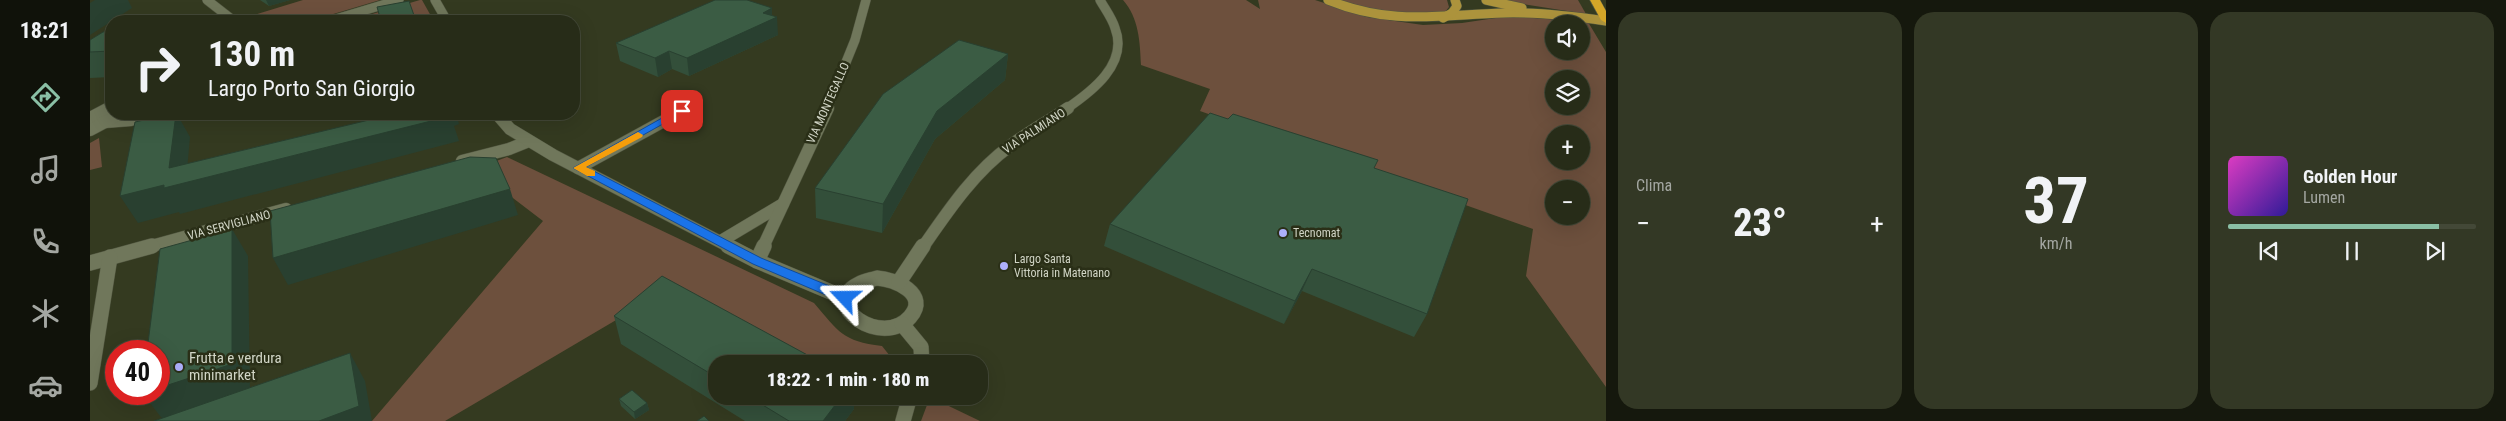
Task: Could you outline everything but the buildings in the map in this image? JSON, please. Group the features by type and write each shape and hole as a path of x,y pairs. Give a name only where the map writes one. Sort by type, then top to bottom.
{"highway":[{"path":"1594,0 1606,21"}],"main road":[{"path":"1328,0 1388,18 1419,20 1502,13 1554,13"},
{"path":"1443,18 1455,10 1457,6 1455,0"},
{"path":"1486,0 1606,21"}],"street":[{"path":"207,0 226,15"},
{"path":"349,15 399,0"},
{"path":"436,0 444,15"},
{"name":"VIA MONTEGALLO","path":"757,261 831,101 856,40 866,0"},
{"name":"VIA PALMIANO","path":"899,282 951,209 991,161 1018,139 1081,100 1108,74 1116,57 1118,39 1113,20 1100,0"},
{"path":"90,118 105,110"},
{"path":"578,168 682,111"},
{"path":"90,130 109,120"},
{"path":"105,122 131,120"},
{"path":"502,120 510,129 529,141 757,261 845,298"},
{"path":"446,166 509,149 529,141"},
{"path":"721,242 783,204"},
{"name":"VIA SERVIGLIANO","path":"90,263 302,205"},
{"path":"90,383 110,257"},
{"path":"877,278 899,282 908,287 916,302 913,313 902,324 891,327 866,326 848,314 844,306 849,290 866,280 877,278"},
{"path":"902,324 918,339 922,355"},
{"path":"903,421 907,405"}],"shaded area":[{"path":"303,0 380,0 330,15 254,15"},
{"path":"422,0 430,15 369,15"},
{"path":"1123,0 1246,0 1260,9 1258,0 1315,0 1367,17 1423,25 1462,23 1509,16 1545,19 1545,60 1590,60 1590,25 1606,52 1606,387 1526,276 1533,229 1200,111 1210,89 1141,65 1138,31 1132,15"},
{"path":"1339,0 1447,0 1449,7 1445,12 1390,14"},
{"path":"1496,0 1578,0 1586,14"},
{"path":"99,138 102,167 90,170 90,143"},
{"path":"507,157 814,303 842,334 858,341 882,346 889,355 780,355 667,290 445,421 372,421 543,221 475,169"},
{"path":"927,405 947,405 980,421 921,421"}],"slow traffic":[{"path":"591,174 578,168 638,135"}],"place":[{"name":"Tecnomat","path":"1283,233"},
{"name":"Largo Santa Vittoria in Matenano","path":"1004,266"},
{"name":"Frutta e verdura minimarket","path":"179,367"}],"route":[{"path":"682,111 578,168 757,261 845,298"}]}
